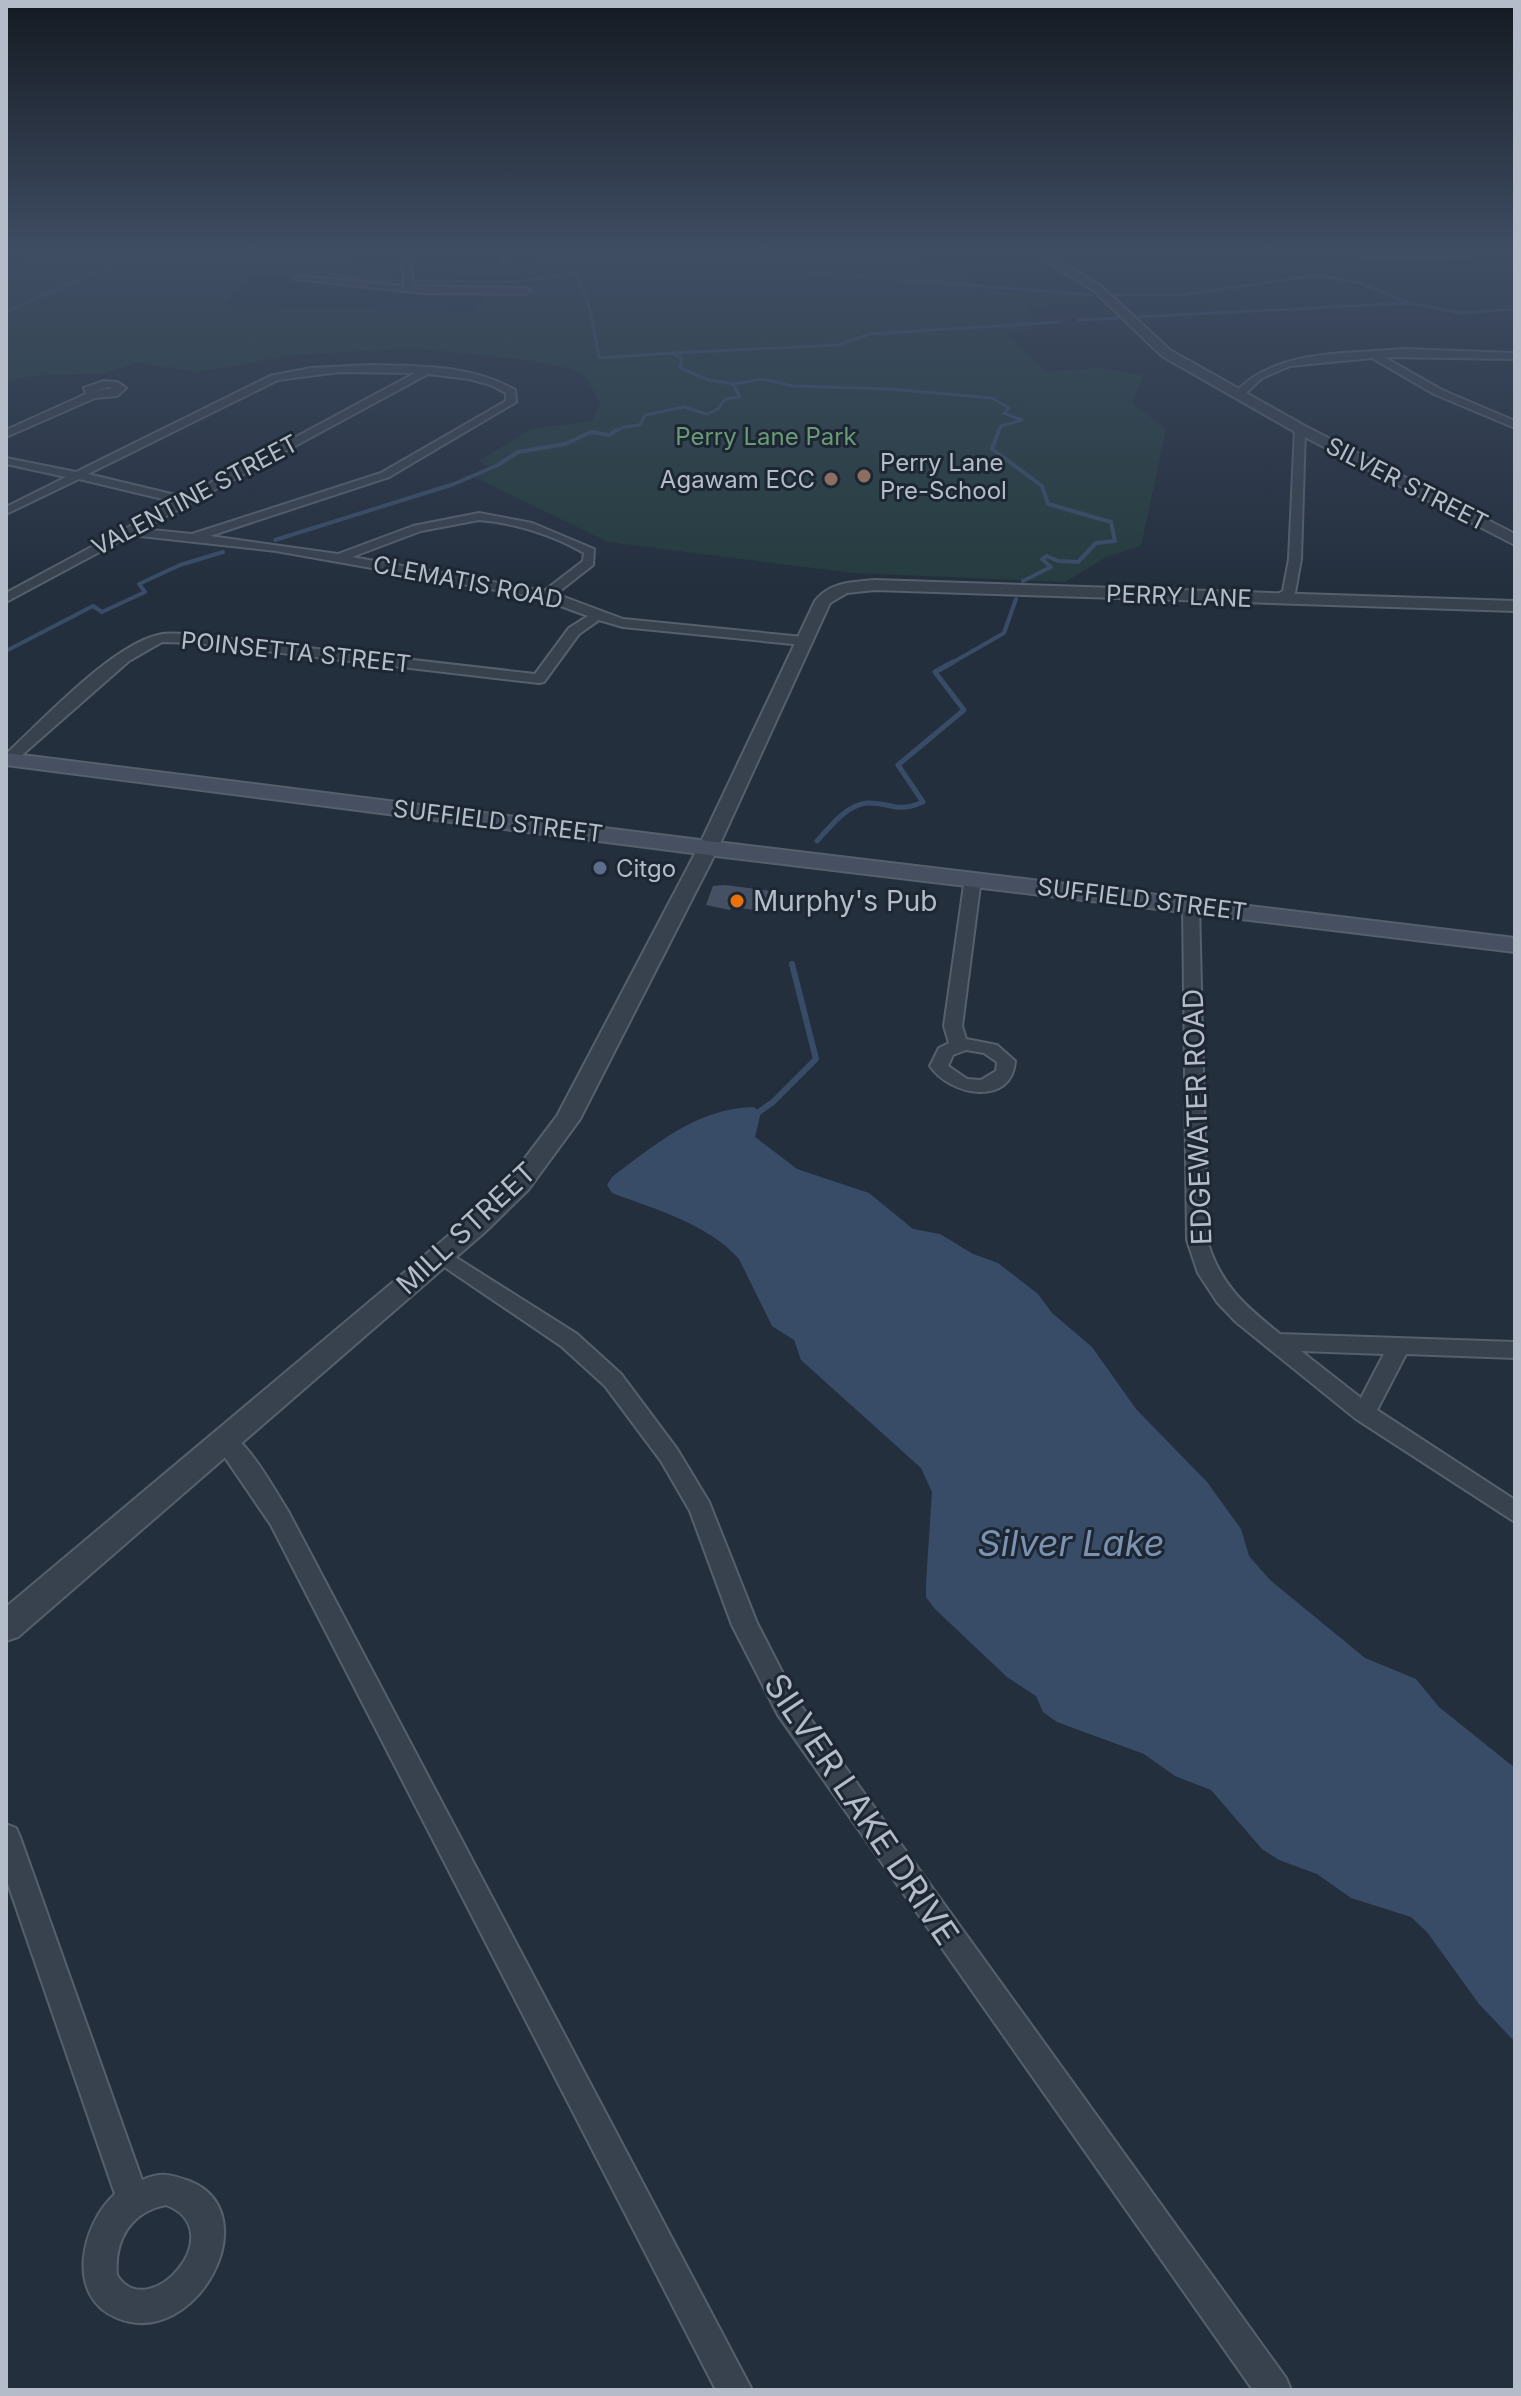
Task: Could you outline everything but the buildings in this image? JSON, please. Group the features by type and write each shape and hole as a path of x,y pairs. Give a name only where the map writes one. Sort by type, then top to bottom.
{"main road":[{"name":"SUFFIELD STREET","path":"8,759 708,848 1515,945"}],"street":[{"name":"SILVER STREET","path":"1179,361 1300,429 1515,540"},
{"path":"1238,395 1258,376 1280,365 1319,361"},
{"path":"1384,361 1427,386 1515,425"},
{"path":"6,511 284,375 318,370 426,370 500,384 512,397 505,406 385,475 196,537"},
{"name":"VALENTINE STREET","path":"6,598 426,370"},
{"path":"6,434 93,395"},
{"path":"1275,599 1289,593 1295,559 1300,429"},
{"path":"6,461 184,501"},
{"path":"340,558 375,543 456,519 502,518 590,552 589,562 547,595"},
{"name":"CLEMATIS ROAD","path":"129,531 196,537 340,558 547,595 567,600 597,616 623,623 803,641"},
{"name":"PERRY LANE","path":"844,588 875,585 1515,606"},
{"name":"MILL STREET","path":"6,1627 441,1255 519,1184 568,1119 708,848 823,601 844,588"},
{"name":"POINSETTA STREET","path":"8,759 137,649 158,639 195,639 539,679 574,631 597,616"},
{"path":"959,1045 953,1026 973,878"},
{"name":"EDGEWATER ROAD","path":"1191,904 1197,1240 1205,1268 1244,1317 1364,1413 1515,1512"},
{"name":"SILVER LAKE DRIVE","path":"441,1255 545,1323 592,1360 613,1380 669,1455 701,1509 745,1625 787,1707 1274,2390"},
{"path":"1274,1342 1515,1350"},
{"path":"1364,1413 1399,1346"},
{"path":"224,1440 256,1480 280,1518 735,2390"},
{"path":"6,1837 133,2200"}],"green space":[{"path":"6,361 261,361 198,372 137,362 106,373 31,376 6,382"},
{"name":"Perry Lane Park","path":"535,361 1035,361 1047,372 1096,368 1143,375 1132,403 1166,429 1141,546 1108,556 1065,582 853,573 608,542 472,476 495,470 479,461 531,429 592,421 600,404 586,377 571,369"}],"water":[{"name":"Silver Lake","path":"753,1107 761,1112 755,1137 797,1169 869,1193 913,1229 940,1234 973,1254 998,1263 1038,1294 1052,1313 1092,1347 1136,1409 1207,1482 1241,1529 1249,1556 1270,1580 1365,1658 1416,1679 1439,1707 1515,1768 1515,2042 1479,2004 1427,1932 1411,1917 1351,1898 1317,1874 1279,1860 1262,1849 1211,1790 1175,1776 1144,1754 1057,1722 1043,1712 1036,1696 1007,1677 935,1609 926,1597 932,1492 921,1468 801,1360 794,1340 772,1326 739,1259 726,1247 697,1227 612,1193 607,1185 612,1177 678,1130 713,1114"}],"waterway":[{"path":"682,361 680,368 709,380 733,384"},
{"path":"733,384 763,379 793,386 890,389 992,398 1009,408 1004,413 1022,420 1001,426 999,430"},
{"path":"614,432 640,425 645,415 684,407 707,414 718,409 725,399 740,397 733,384"},
{"path":"591,432 609,435 617,430"},
{"path":"999,430 992,449 1042,486 1048,504 1111,522 1115,541 1096,543 1078,562 1058,561 1047,556 1042,559 1051,567 1023,581"},
{"path":"275,540 454,484 498,465 518,452 565,444 591,432"},
{"path":"6,651 93,606 102,612 145,592 139,584 180,565 223,552"},
{"path":"950,664 1004,633 1016,599"},
{"path":"817,841 839,818 859,805 875,803 906,807 923,802 898,765 964,710 935,672 953,662"},
{"path":"756,1114 773,1102 816,1059 792,964"}],"place":[{"name":"Perry Lane Pre-School","path":"864,476"},
{"name":"Agawam ECC","path":"831,479"},
{"name":"Citgo","path":"600,868"},
{"name":"Murphy's Pub","path":"737,901"}]}
